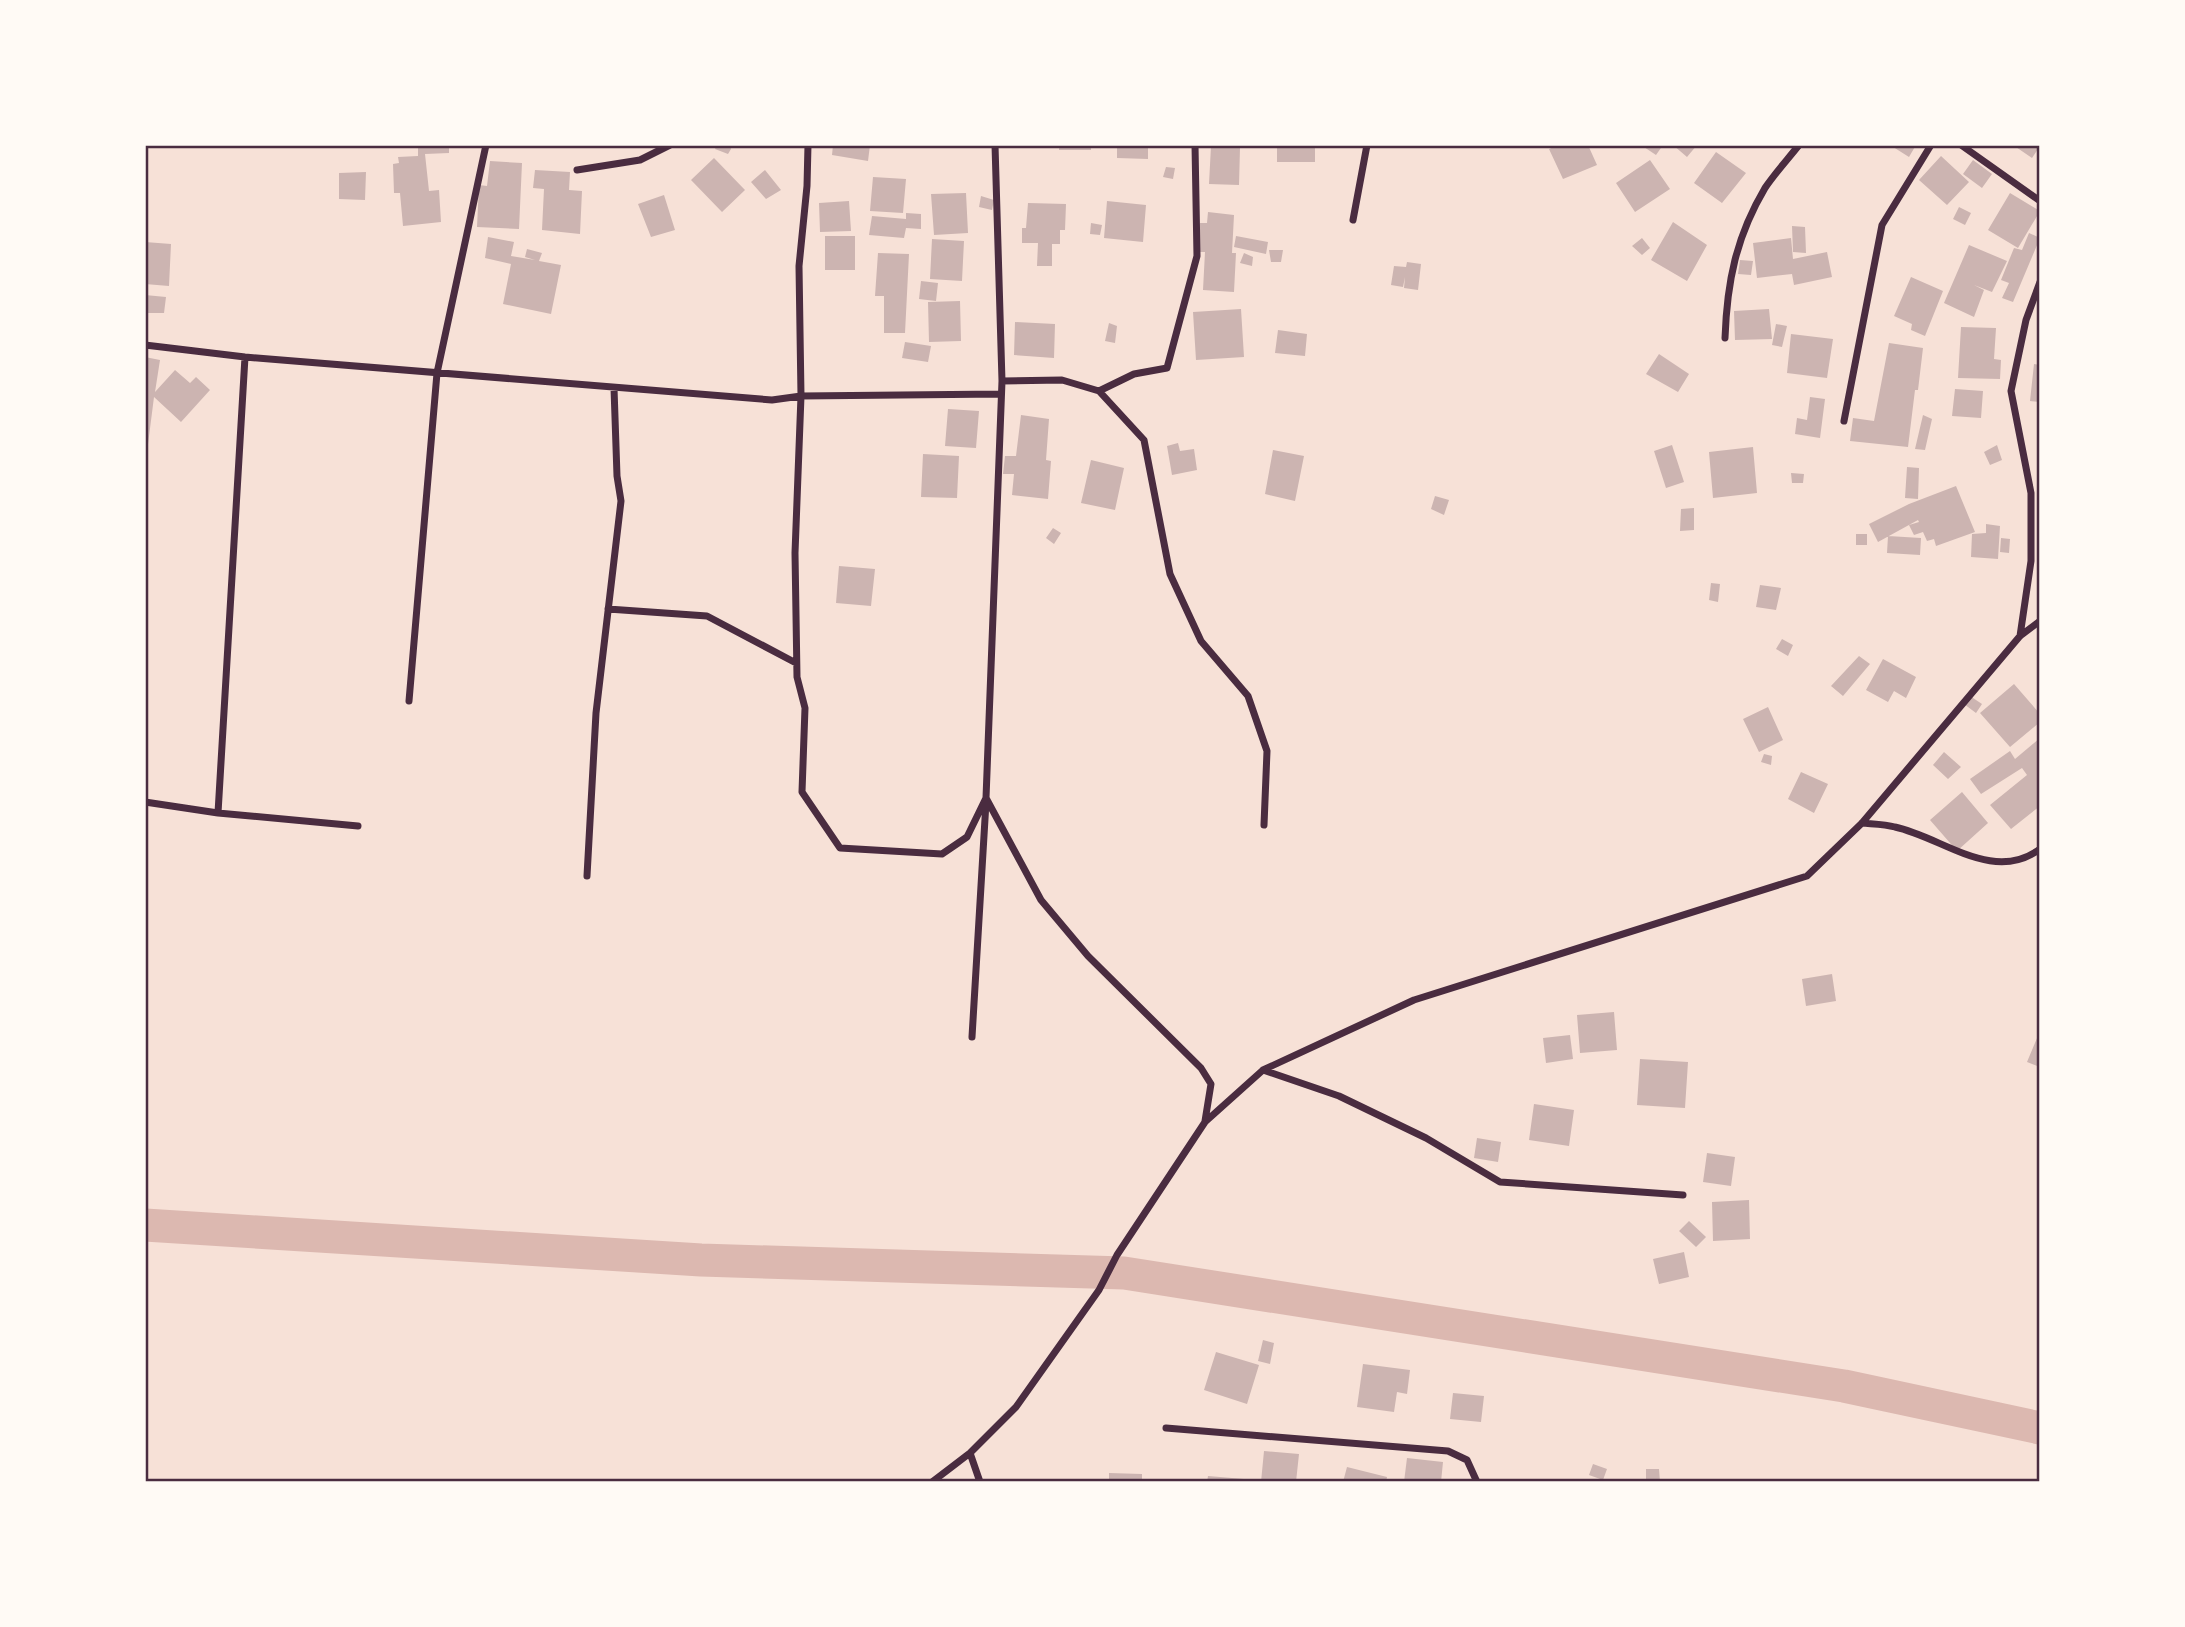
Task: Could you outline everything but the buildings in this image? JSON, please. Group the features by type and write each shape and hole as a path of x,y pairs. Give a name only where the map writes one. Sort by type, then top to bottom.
{"street":[{"path":"409,701 437,373 486,145"},
{"path":"577,170 640,160 670,145"},
{"path":"808,145 799,266 801,396 795,553 796,677 806,708 802,792 840,848 942,854 967,836 986,798"},
{"path":"972,1037 986,798 1002,381 995,145"},
{"path":"1099,391 1134,374 1167,368 1198,256 1195,145"},
{"path":"1353,220 1367,145"},
{"path":"1725,338 1727,293 1738,244 1766,187 1799,145"},
{"path":"1844,421 1882,225 1931,145"},
{"path":"1961,145 2040,201"},
{"path":"2020,636 2031,561 2031,493 2011,391 2026,320 2040,282"},
{"path":"145,345 245,357 772,400 801,396 1001,394"},
{"path":"218,813 245,357"},
{"path":"1002,381 1062,380 1099,391 1144,440 1170,574 1201,640 1248,696 1267,751 1264,825"},
{"path":"587,876 596,713 621,501 617,476 614,388"},
{"path":"608,609 707,616 796,663"},
{"path":"932,1482 970,1453 1016,1407 1100,1290 1117,1255 1205,1122 1263,1070 1414,1000 1807,876 1863,823 2020,636 2040,621"},
{"path":"986,798 1041,900 1088,956 1200,1068 1211,1084 1205,1122"},
{"path":"145,802 218,813 358,826"},
{"path":"1863,823 1896,827 1971,857 2010,863 2028,858 2040,849"},
{"path":"1263,1070 1339,1096 1426,1138 1500,1182 1683,1195"},
{"path":"1166,1428 1448,1451 1466,1460 1477,1482"},
{"path":"970,1453 980,1482"}],"waterway":[{"path":"145,1225 701,1260 1124,1273 1844,1386 2040,1428"}]}
